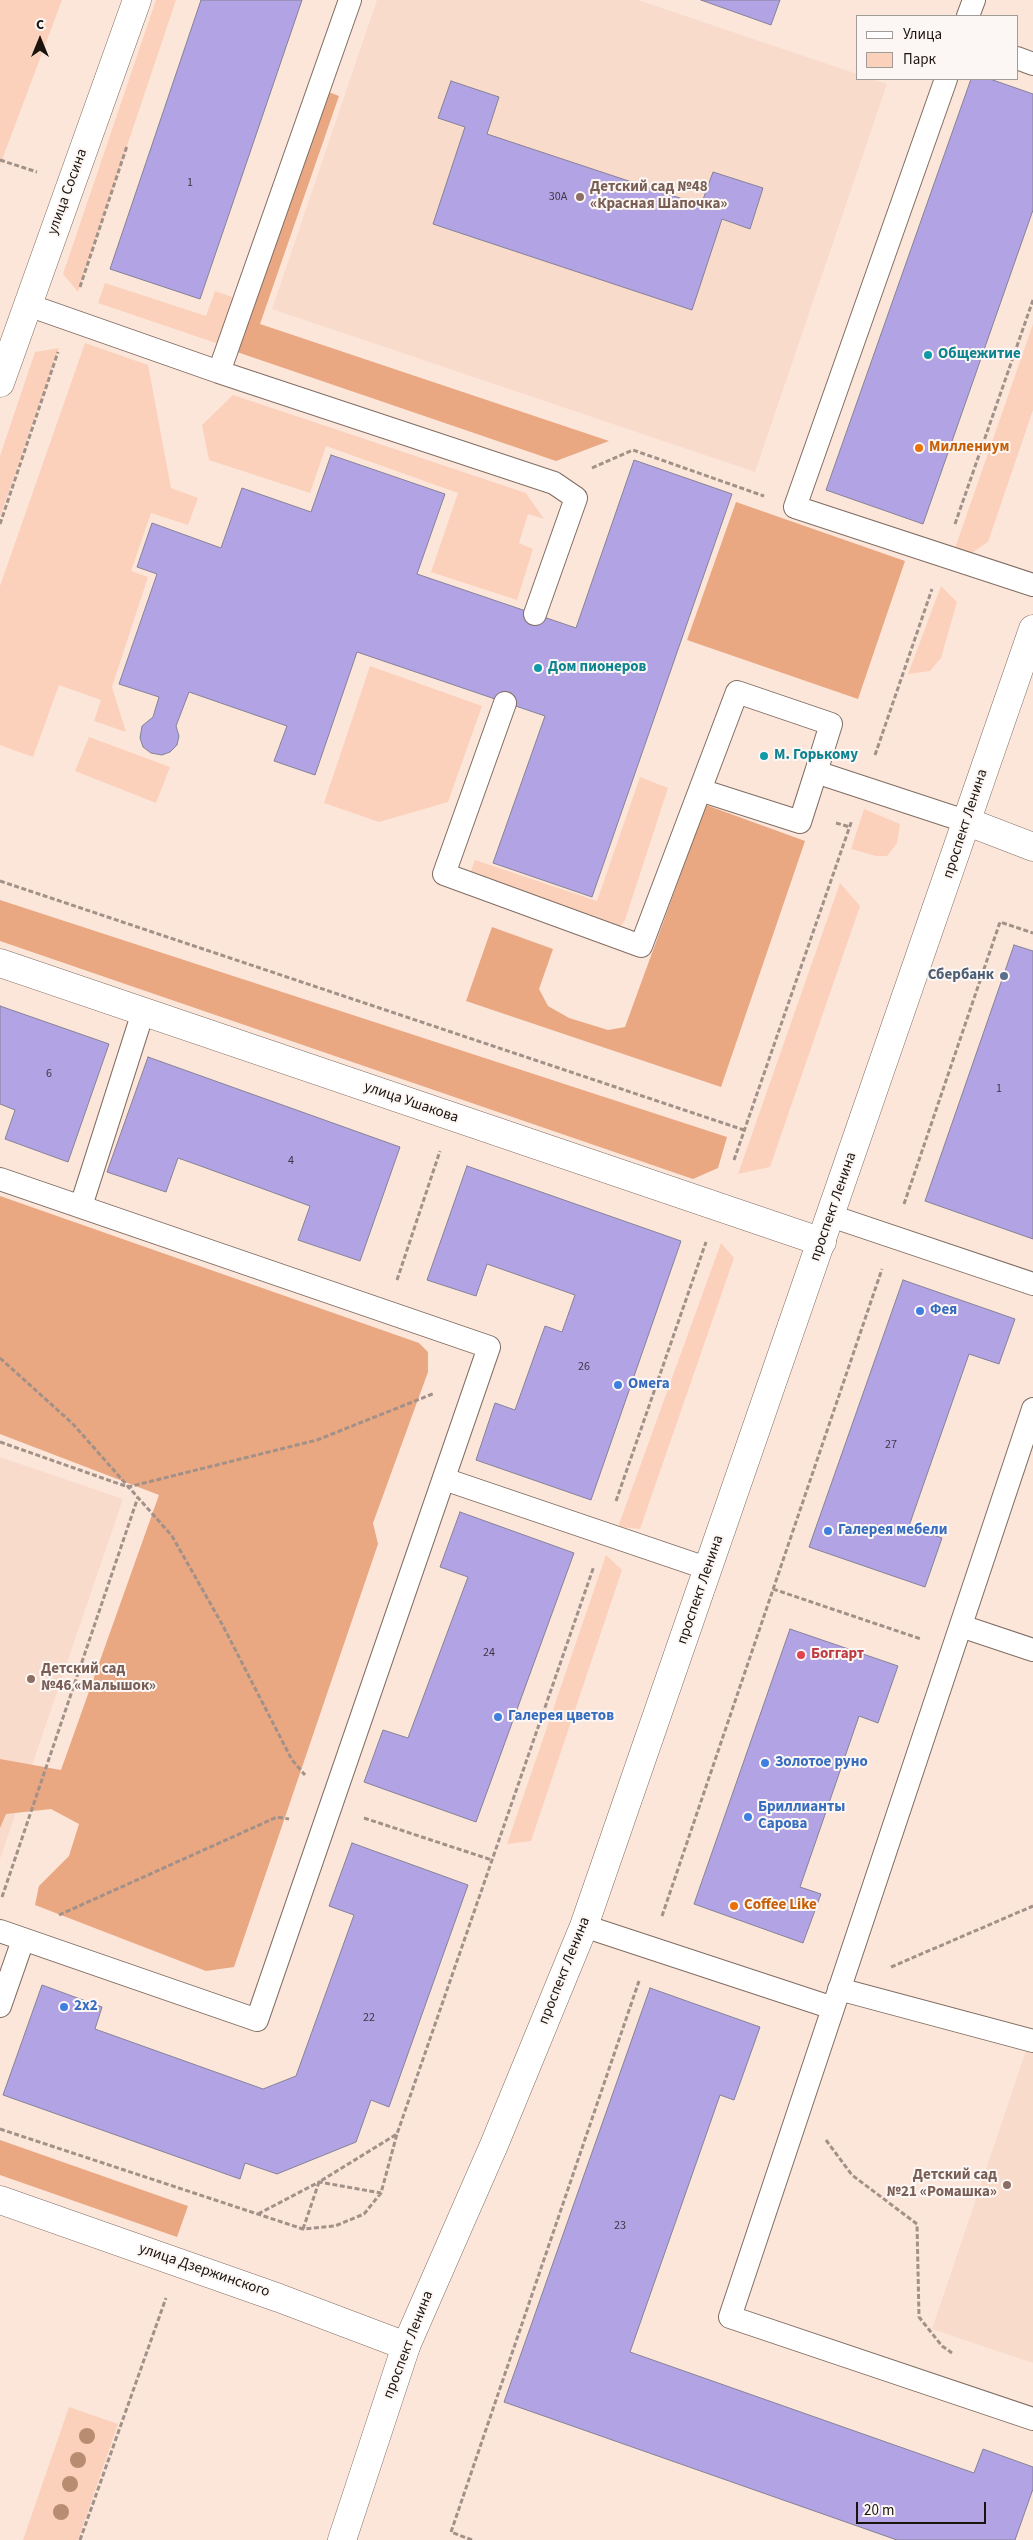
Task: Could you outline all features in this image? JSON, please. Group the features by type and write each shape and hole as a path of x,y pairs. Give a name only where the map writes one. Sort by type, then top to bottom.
{"street":[{"name":"улица Сосина","path":"0,383 137,0"},
{"name":"проспект Ленина","path":"342,2540 406,2346 498,2136 584,1926 968,822 999,722 1033,629"},
{"path":"968,822 1033,847"},
{"name":"улица Ушакова","path":"0,963 822,1242"},
{"name":"улица Дзержинского","path":"0,2200 279,2298 406,2346"}],"lane":[{"path":"220,372 350,0"},
{"path":"968,15 974,0"},
{"path":"1018,58 1033,64"},
{"path":"946,80 795,507 1033,585"},
{"path":"28,305 220,372 554,483 576,498 536,614"},
{"path":"504,702 444,874 641,946 736,692 831,724 800,822 700,790"},
{"path":"816,772 968,822"},
{"path":"81,1206 143,1012"},
{"path":"0,1178 490,1347 257,2020 12,1936 0,2006"},
{"path":"831,1216 1033,1284"},
{"path":"1033,1409 730,2317 1033,2419"},
{"path":"444,1479 708,1569"},
{"path":"961,1626 1033,1650"},
{"path":"584,1926 651,1948 836,1998 1033,2041"}],"path":[{"path":"0,524 128,142"},
{"path":"0,160 40,173"},
{"path":"734,1160 1033,300"},
{"path":"554,483 633,450 795,507"},
{"path":"0,881 744,1130"},
{"path":"472,2540 452,2532 1000,922 1033,933"},
{"path":"387,1312 442,1146"},
{"path":"0,2129 303,2229 335,2226 364,2214 381,2193 397,2134 708,1237"},
{"path":"0,1358 72,1422 172,1536 222,1624 292,1760 328,1817"},
{"path":"0,1442 128,1487 317,1440 480,1375"},
{"path":"0,1903 138,1497"},
{"path":"773,1589 953,1650"},
{"path":"12,1936 277,1817 328,1817 492,1860"},
{"path":"836,1998 1033,1906"},
{"path":"800,2106 852,2175 917,2224 919,2317 942,2346 957,2358"},
{"path":"258,2214 319,2182 397,2134"},
{"path":"319,2182 381,2193"},
{"path":"303,2229 319,2182"},
{"path":"80,2540 168,2290"}],"shaded area":[{"name":"Детский сад №48 «Красная Шапочка»","path":"377,0 638,0 856,74 856,80 874,80 887,84 755,472 272,309"},
{"path":"326,91 339,96 260,324 609,441 556,461 237,352"},
{"path":"736,502 905,561 858,699 687,640"},
{"path":"706,805 805,841 721,1087 466,1001 492,927 553,949 539,989 548,1006 569,1018 608,1030 625,1027"},
{"path":"0,900 727,1137 718,1168 693,1179 0,941"},
{"path":"0,1196 419,1343 428,1352 428,1372 373,1523 378,1544 234,1967 206,1971 35,1905 39,1886 69,1856 79,1824 51,1809 6,1814 0,1828 0,1759 61,1770 159,1495 0,1434"},
{"name":"Детский сад №46 «Малышок»","path":"0,1457 123,1499 0,1859"},
{"name":"Детский сад №21 «Ромашка»","path":"1033,2030 1033,2363 932,2329"},
{"path":"0,2140 188,2206 177,2237 0,2175"}],"green space":[{"path":"0,0 62,0 0,165"},
{"path":"156,0 176,0 78,292 63,274"},
{"path":"105,283 206,316 215,291 235,298 219,344 98,303"},
{"path":"1033,324 1033,410 988,542 970,554 953,554"},
{"path":"85,343 148,365 171,488 198,498 188,525 151,513 131,571 148,577 112,687 126,732 94,721 101,700 59,685 33,757 0,745 0,586"},
{"path":"59,348 0,517 0,456 35,352"},
{"path":"233,395 526,493 544,519 528,514 519,543 533,549 517,600 431,572 458,493 326,446 310,493 209,460 202,425"},
{"path":"941,586 957,602 941,658 930,671 908,674"},
{"path":"370,666 482,706 448,802 379,822 324,803"},
{"path":"89,737 170,767 156,803 75,771"},
{"path":"640,777 668,788 625,920 620,927 469,876 475,860 597,901"},
{"path":"864,809 900,824 897,843 887,856 876,856 851,849"},
{"path":"840,883 860,906 770,1167 738,1174"},
{"path":"721,1243 734,1258 640,1529 618,1527"},
{"path":"606,1555 622,1570 531,1841 507,1844"},
{"path":"69,2407 118,2424 78,2540 23,2540"}],"building":[{"path":"201,0 302,0 200,299 110,269"},
{"path":"701,0 780,0 771,25"},
{"name":"Общежитие","path":"971,80 993,80 1033,94 1033,210 923,524 826,490"},
{"path":"451,81 499,97 487,134 701,205 713,172 763,188 750,229 722,219 692,310 433,224 465,127 438,118"},
{"name":"Дом пионеров","path":"331,455 445,494 417,574 576,628 634,460 732,494 592,897 493,863 545,716 357,652 315,775 274,761 287,726 189,692 176,726 179,736 177,745 170,752 162,755 151,753 143,747 140,738 142,726 153,717 159,697 119,684 157,574 137,567 152,523 221,548 242,488 311,512"},
{"path":"1014,945 1033,951 1033,1239 925,1201"},
{"path":"0,1006 109,1044 68,1162 5,1139 15,1110 0,1104"},
{"path":"148,1057 400,1147 360,1261 298,1240 310,1206 178,1158 166,1192 107,1172"},
{"path":"467,1166 681,1241 591,1500 476,1460 495,1403 515,1410 545,1326 562,1332 575,1295 487,1264 476,1296 427,1280"},
{"path":"903,1280 1015,1319 999,1364 969,1354 909,1526 942,1538 925,1587 809,1547"},
{"path":"460,1512 574,1553 476,1822 364,1782 383,1730 408,1738 468,1577 440,1567"},
{"path":"790,1629 898,1666 878,1723 859,1716 800,1887 821,1894 803,1943 694,1904"},
{"path":"352,1843 468,1885 389,2107 371,2100 356,2142 277,2174 245,2163 240,2179 3,2095 42,1985 102,2007 95,2029 263,2089 296,2076 354,1915 329,1906"},
{"path":"650,1988 760,2027 734,2100 720,2095 630,2352 974,2473 983,2449 1033,2467 1033,2489 1015,2540 897,2540 504,2402"}],"place":[{"name":"Детский сад №48 «Красная Шапочка»","path":"580,197"},
{"name":"Общежитие","path":"928,355"},
{"name":"Миллениум","path":"919,448"},
{"name":"Дом пионеров","path":"538,668"},
{"name":"М. Горькому","path":"764,756"},
{"name":"Сбербанк","path":"1004,976"},
{"name":"Фея","path":"920,1311"},
{"name":"Омега","path":"618,1385"},
{"name":"Галерея мебели","path":"828,1531"},
{"name":"Боггарт","path":"801,1655"},
{"name":"Детский сад №46 «Малышок»","path":"31,1679"},
{"name":"Галерея цветов","path":"498,1717"},
{"name":"Золотое руно","path":"765,1763"},
{"name":"Бриллианты Сарова","path":"748,1817"},
{"name":"Coffee Like","path":"734,1906"},
{"name":"2x2","path":"64,2007"},
{"name":"Детский сад №21 «Ромашка»","path":"1007,2185"}]}
